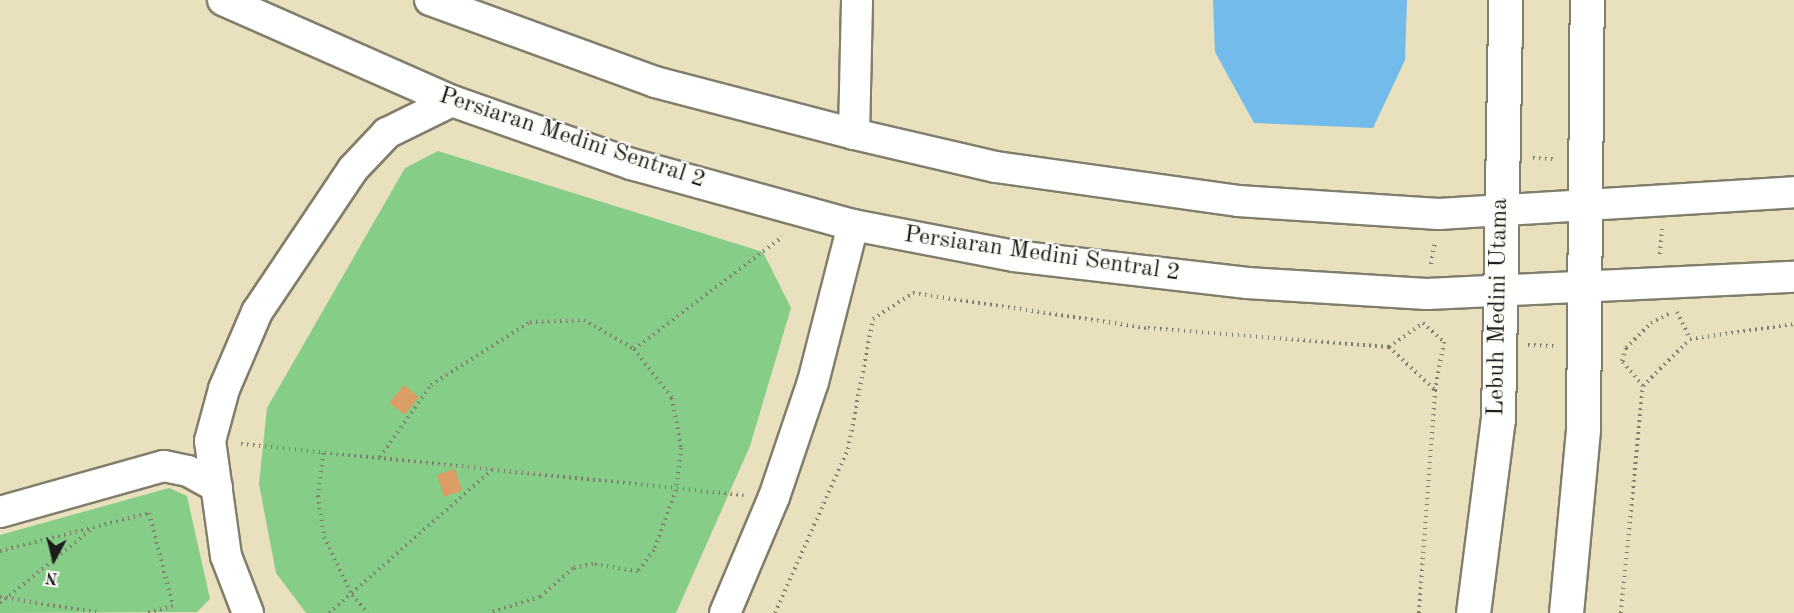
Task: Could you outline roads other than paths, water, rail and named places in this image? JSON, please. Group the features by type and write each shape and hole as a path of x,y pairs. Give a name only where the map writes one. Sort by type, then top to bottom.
{"main road":[{"name":"Lebuh Medini Utama","path":"1473,613 1498,419 1498,290 1505,0"},
{"path":"1566,613 1583,429 1582,289 1587,0"}],"street":[{"name":"Persiaran Medini Sentral 2","path":"223,0 452,101 632,164 853,225 1014,256 1247,283 1427,294 1582,289 1794,277"},
{"path":"430,0 655,82 854,134 996,167 1238,201 1438,214 1583,208 1794,192"},
{"path":"854,134 857,0"},
{"path":"242,611 224,547 210,441 224,389 257,312 353,169 387,133 452,101"},
{"path":"725,613 774,497 813,382 853,225"},
{"path":"0,512 164,466 188,471 217,487"}],"water":[{"path":"1213,0 1407,0 1405,60 1373,128 1254,123 1215,52"}]}
